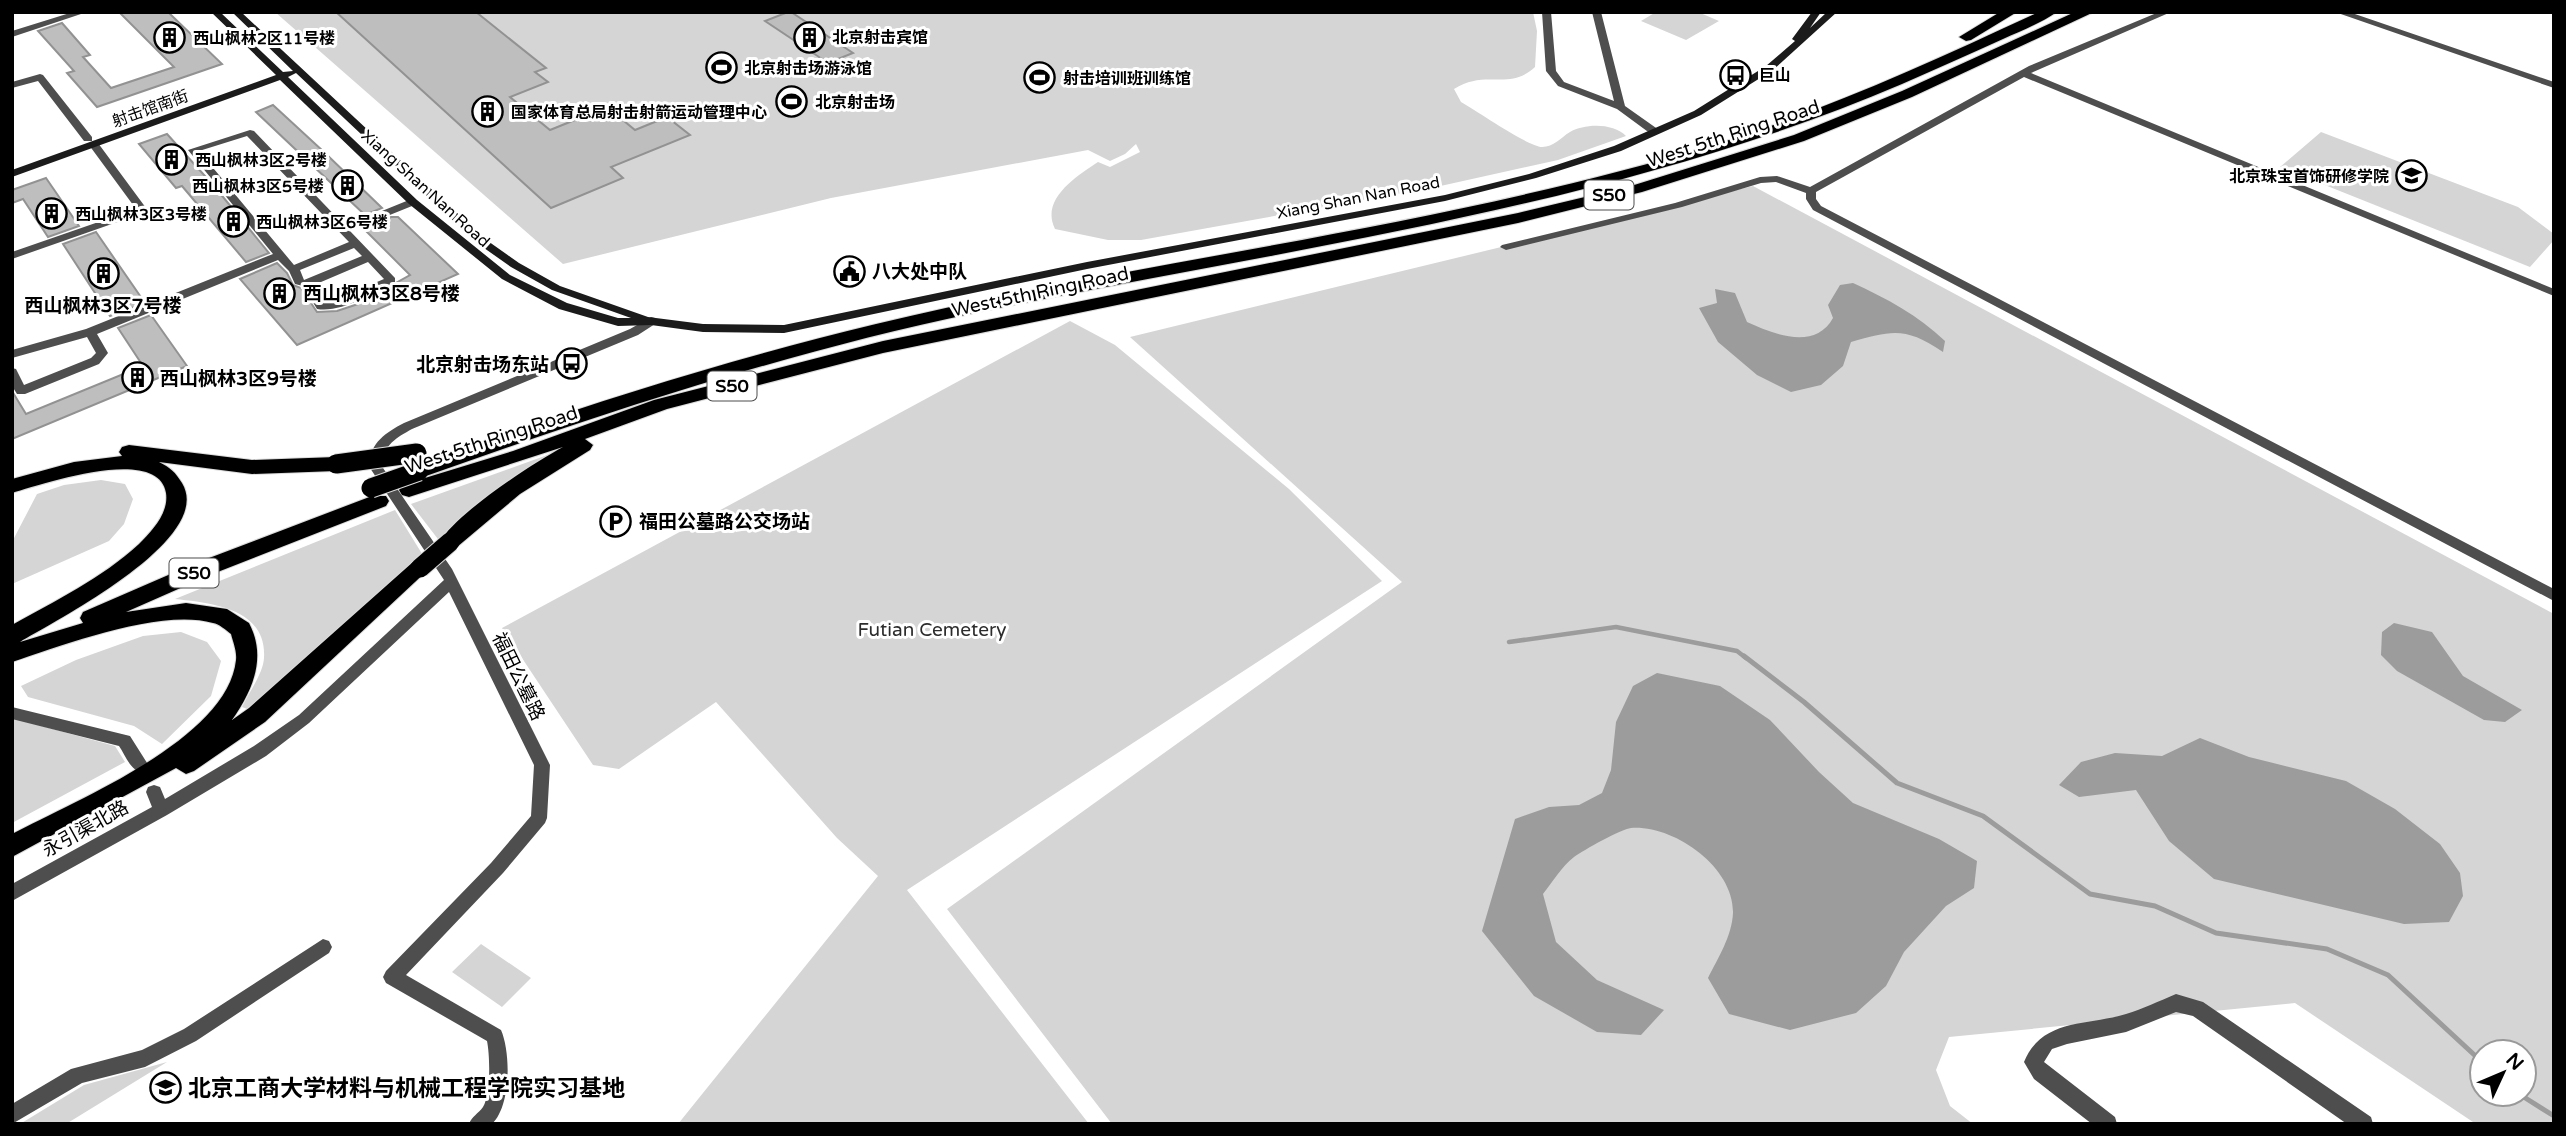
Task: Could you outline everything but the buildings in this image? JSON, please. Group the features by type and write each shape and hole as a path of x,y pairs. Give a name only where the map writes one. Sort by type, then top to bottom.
{"highway":[{"path":"1887,83 2010,12"},
{"name":"West 5th Ring Road","path":"12,652 375,495 418,462 514,436 676,384 862,334 1041,295 1506,204 1594,182 1782,126 2050,12"},
{"name":"West 5th Ring Road","path":"12,636 198,557 375,495 409,490 520,456 662,404 883,347 1108,299 1518,218 1636,189 1799,138 1908,94 2093,12"},
{"path":"12,859 163,778 225,739 257,715 484,510 534,472 662,404"},
{"path":"12,477 94,452 144,453 252,467 418,462"},
{"path":"12,486 39,476 118,462 162,471 173,483 177,497 173,514 151,545 107,578 12,636"},
{"path":"12,652 123,620 165,611 190,610 211,613 233,622 244,636 248,650 247,668 231,705 196,741 128,783 12,846"}],"main road":[{"name":"Xiang Shan Nan Road","path":"215,12 413,202 506,277 563,306 618,322 651,321 703,328 784,329 1018,278 1483,188 1596,157 1698,113 1754,81 1800,47 1833,12"},
{"name":"Xiang Shan Nan Road","path":"236,12 481,241 556,288 651,321"},
{"name":"Xiang Shan Nan Road","path":"1655,132 1666,120 1744,78 1780,55 1817,12"},
{"name":"射击馆南街","path":"12,174 91,142 296,68"},
{"name":"射击馆南街","path":"12,166 91,142"}],"street":[{"path":"12,34 83,12"},
{"path":"1546,12 1551,71 1561,84 1620,107 1655,132"},
{"path":"1596,12 1620,107"},
{"path":"1506,247 1678,205 1760,180 1777,179 1811,191 2023,73 2167,12"},
{"path":"2339,12 2554,85"},
{"path":"2023,73 2554,293"},
{"path":"12,85 40,77 142,210 12,256"},
{"path":"307,284 321,306 332,306 391,280 250,133 193,150 294,269 299,282 307,284 368,258"},
{"path":"1811,191 1811,199 1817,208 2554,596"},
{"path":"344,230 413,202"},
{"path":"294,269 356,243"},
{"path":"12,354 90,332 280,255"},
{"name":"福田公墓路","path":"478,1124 492,1111 500,1062 495,1035 392,977 497,868 539,818 542,765 452,582 377,468 375,457 378,448 392,434 408,426 634,332 651,321"},
{"path":"12,372 20,391 95,361 102,353 90,332"},
{"name":"永引渠北路","path":"12,892 161,810 260,751 304,719 452,582"},
{"path":"12,713 124,741 141,766"},
{"path":"154,792 161,810"},
{"path":"12,1115 78,1075 145,1058 190,1035 323,947"},
{"path":"2108,1124 2040,1073 2033,1062 2046,1043 2067,1035 2126,1023 2176,1003 2197,1008 2364,1124"}],"green space":[{"name":"北京射击场","path":"275,12 1533,12 1537,31 1535,67 1516,78 1466,83 1454,89 1461,102 1514,135 1542,147 1553,144 1576,129 1591,126 1614,129 1626,136 1558,160 1436,187 1141,240 1108,240 1055,229 1052,208 1056,198 1071,181 1098,162 1110,167 1140,152 1136,144 1125,154 1110,161 1088,150 831,198 563,264"},
{"path":"1656,12 1698,12 1719,21 1686,40 1641,21"},
{"path":"2321,132 2518,207 2554,234 2554,240 2530,267 2280,167"},
{"path":"1753,186 2554,614 2554,1124 2476,1124 2295,1003 1949,1037 1936,1070 1950,1106 1973,1124 1112,1124 947,909 1402,582 1130,337"},
{"name":"Futian Cemetery","path":"1070,321 1115,345 1289,489 1382,581 907,890 1089,1124 678,1124 878,876 837,838 716,702 619,769 593,765 502,628"},
{"path":"553,453 441,543 411,504"},
{"path":"101,480 125,484 133,499 124,524 109,541 12,584 12,542 37,494 64,485"},
{"path":"395,510 424,557 250,710 242,707 263,664 263,641 256,628 247,618 234,611 220,606 175,599"},
{"path":"181,632 207,642 221,661 211,696 162,744 134,726 28,697 21,686 76,660 143,636"},
{"path":"12,718 115,746 125,762 12,823"},
{"path":"481,944 531,978 502,1007 452,972"},
{"path":"167,1062 66,1124 20,1124 84,1085"}],"shaded area":[{"path":"1853,283 1890,301 1924,324 1945,341 1943,352 1919,338 1899,333 1865,338 1851,342 1843,366 1821,385 1791,392 1757,375 1718,342 1699,308 1717,303 1715,289 1735,293 1747,322 1781,335 1805,337 1825,328 1833,318 1828,305 1840,285"},
{"path":"2394,623 2432,632 2463,676 2522,710 2505,722 2484,720 2397,671 2381,655 2382,632"},
{"path":"1657,673 1720,686 1770,720 1819,772 1853,803 1939,839 1977,861 1974,888 1946,906 1904,952 1886,986 1856,1013 1790,1030 1729,1014 1708,978 1724,947 1733,913 1731,896 1724,880 1713,865 1682,841 1648,829 1626,829 1574,857 1543,894 1556,942 1597,980 1664,1010 1641,1035 1597,1032 1534,996 1482,931 1515,819 1549,807 1579,805 1602,793 1611,770 1616,722 1633,686"},
{"path":"2200,738 2249,757 2346,781 2395,809 2440,844 2460,873 2463,896 2449,922 2404,924 2214,879 2169,841 2136,790 2079,797 2059,785 2081,762 2115,753 2162,756"}],"waterway":[{"path":"1509,642 1616,627 1737,651 1746,658"},
{"path":"1744,656 1804,702 1897,783 1983,816 2090,894 2155,906 2216,933 2327,949 2388,975 2468,1049"},
{"path":"2538,1106 2554,1116"}],"place":[{"name":"北京射击宾馆","path":"809,37"},
{"name":"西山枫林2区11号楼","path":"170,38"},
{"name":"北京射击场游泳馆","path":"721,68"},
{"name":"巨山","path":"1736,75"},
{"name":"射击培训班训练馆","path":"1040,78"},
{"name":"北京射击场","path":"792,102"},
{"name":"国家体育总局射击射箭运动管理中心","path":"488,112"},
{"name":"西山枫林3区2号楼","path":"172,160"},
{"name":"北京珠宝首饰研修学院","path":"2412,176"},
{"name":"西山枫林3区5号楼","path":"347,186"},
{"name":"西山枫林3区3号楼","path":"52,214"},
{"name":"西山枫林3区6号楼","path":"233,222"},
{"name":"八大处中队","path":"849,271"},
{"name":"西山枫林3区7号楼","path":"103,274"},
{"name":"西山枫林3区8号楼","path":"280,293"},
{"name":"北京射击场东站","path":"572,364"},
{"name":"西山枫林3区9号楼","path":"137,378"},
{"name":"福田公墓路公交场站","path":"616,521"},
{"name":"北京工商大学材料与机械工程学院实习基地","path":"165,1088"}]}
